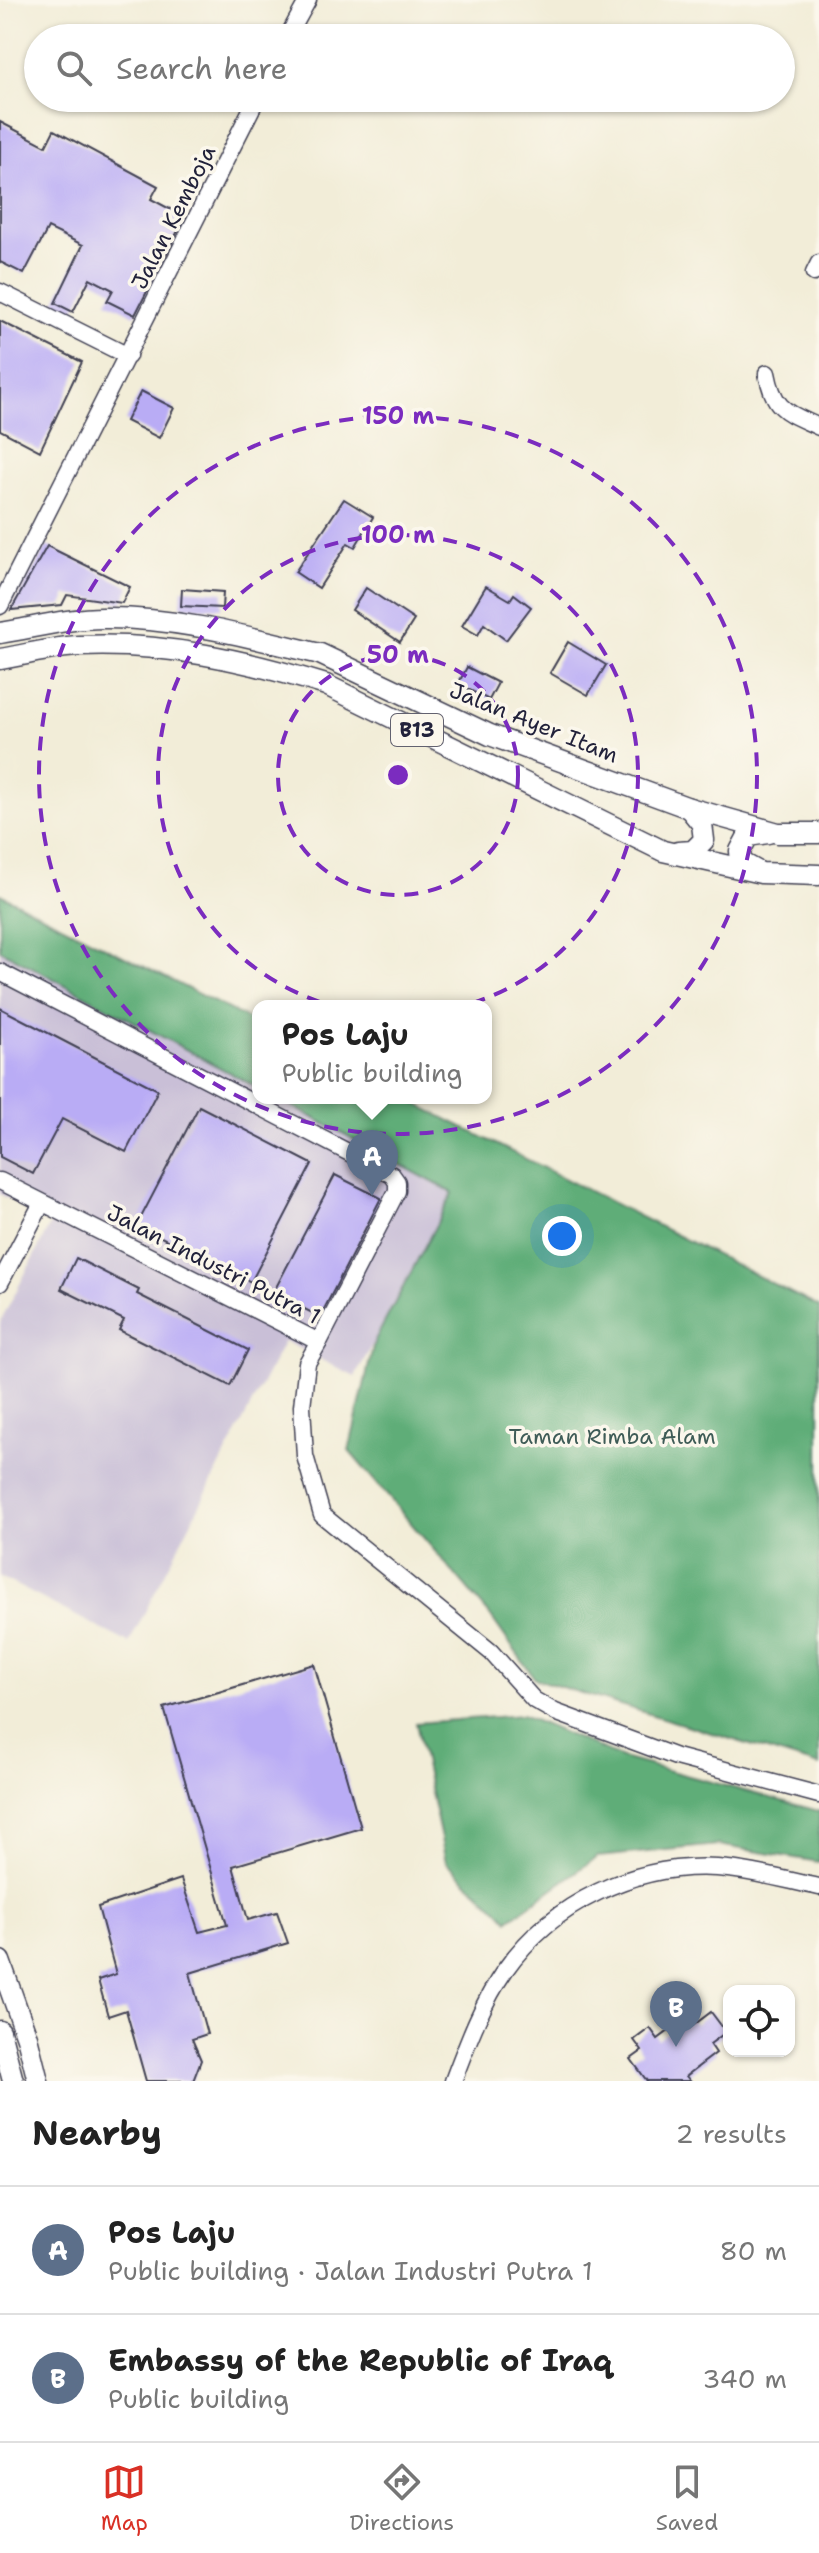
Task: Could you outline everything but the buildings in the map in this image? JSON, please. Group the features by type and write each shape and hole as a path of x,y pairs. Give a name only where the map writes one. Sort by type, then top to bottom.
{"main road":[{"name":"Jalan Ayer Itam","path":"0,633 102,618 198,625 310,652 490,735 689,808 778,833 819,833"},
{"name":"B13","path":"0,659 75,646 120,646 206,653 285,672 326,685 663,851 761,873 819,875"},
{"path":"663,851 693,851 704,840 702,824 689,808"},
{"path":"761,873 741,862 742,843 755,833 778,833"},
{"path":"0,1961 27,2037 38,2081"},
{"path":"0,2031 13,2081"}],"street":[{"path":"295,24 308,0"},
{"name":"Jalan Kemboja","path":"0,606 250,112"},
{"path":"0,292 128,356"},
{"path":"767,373 771,395 783,410 819,427"},
{"name":"Jalan Industri Putra 1","path":"0,972 252,1102"},
{"name":"Jalan Industri Putra 1","path":"0,1181 319,1342 397,1191 397,1182 392,1175 255,1104"},
{"path":"0,1283 42,1203"},
{"path":"319,1342 307,1363 302,1406 305,1456 322,1515 491,1652 534,1700 555,1712 676,1757 819,1795"},
{"path":"453,2081 483,2010 505,1970 553,1921 585,1898 619,1881 684,1868 743,1871 819,1887"}],"shaded area":[{"path":"0,950 252,1085 252,1104 288,1104 453,1192 355,1377 284,1341 129,1643 0,1577 0,1323 52,1221 0,1194"}],"green space":[{"path":"0,894 252,1021 252,1085 0,950"},
{"name":"Taman Rimba Alam","path":"288,1104 417,1104 819,1307 819,1766 535,1679 489,1614 349,1451 374,1342 453,1193"},
{"path":"522,1715 622,1758 819,1811 819,1862 718,1845 597,1857 509,1920 446,1862 416,1723"}],"place":[{"name":"Pos Laju","path":"372,1196"},
{"name":"Embassy of the Republic of Iraq","path":"676,2047"}]}
